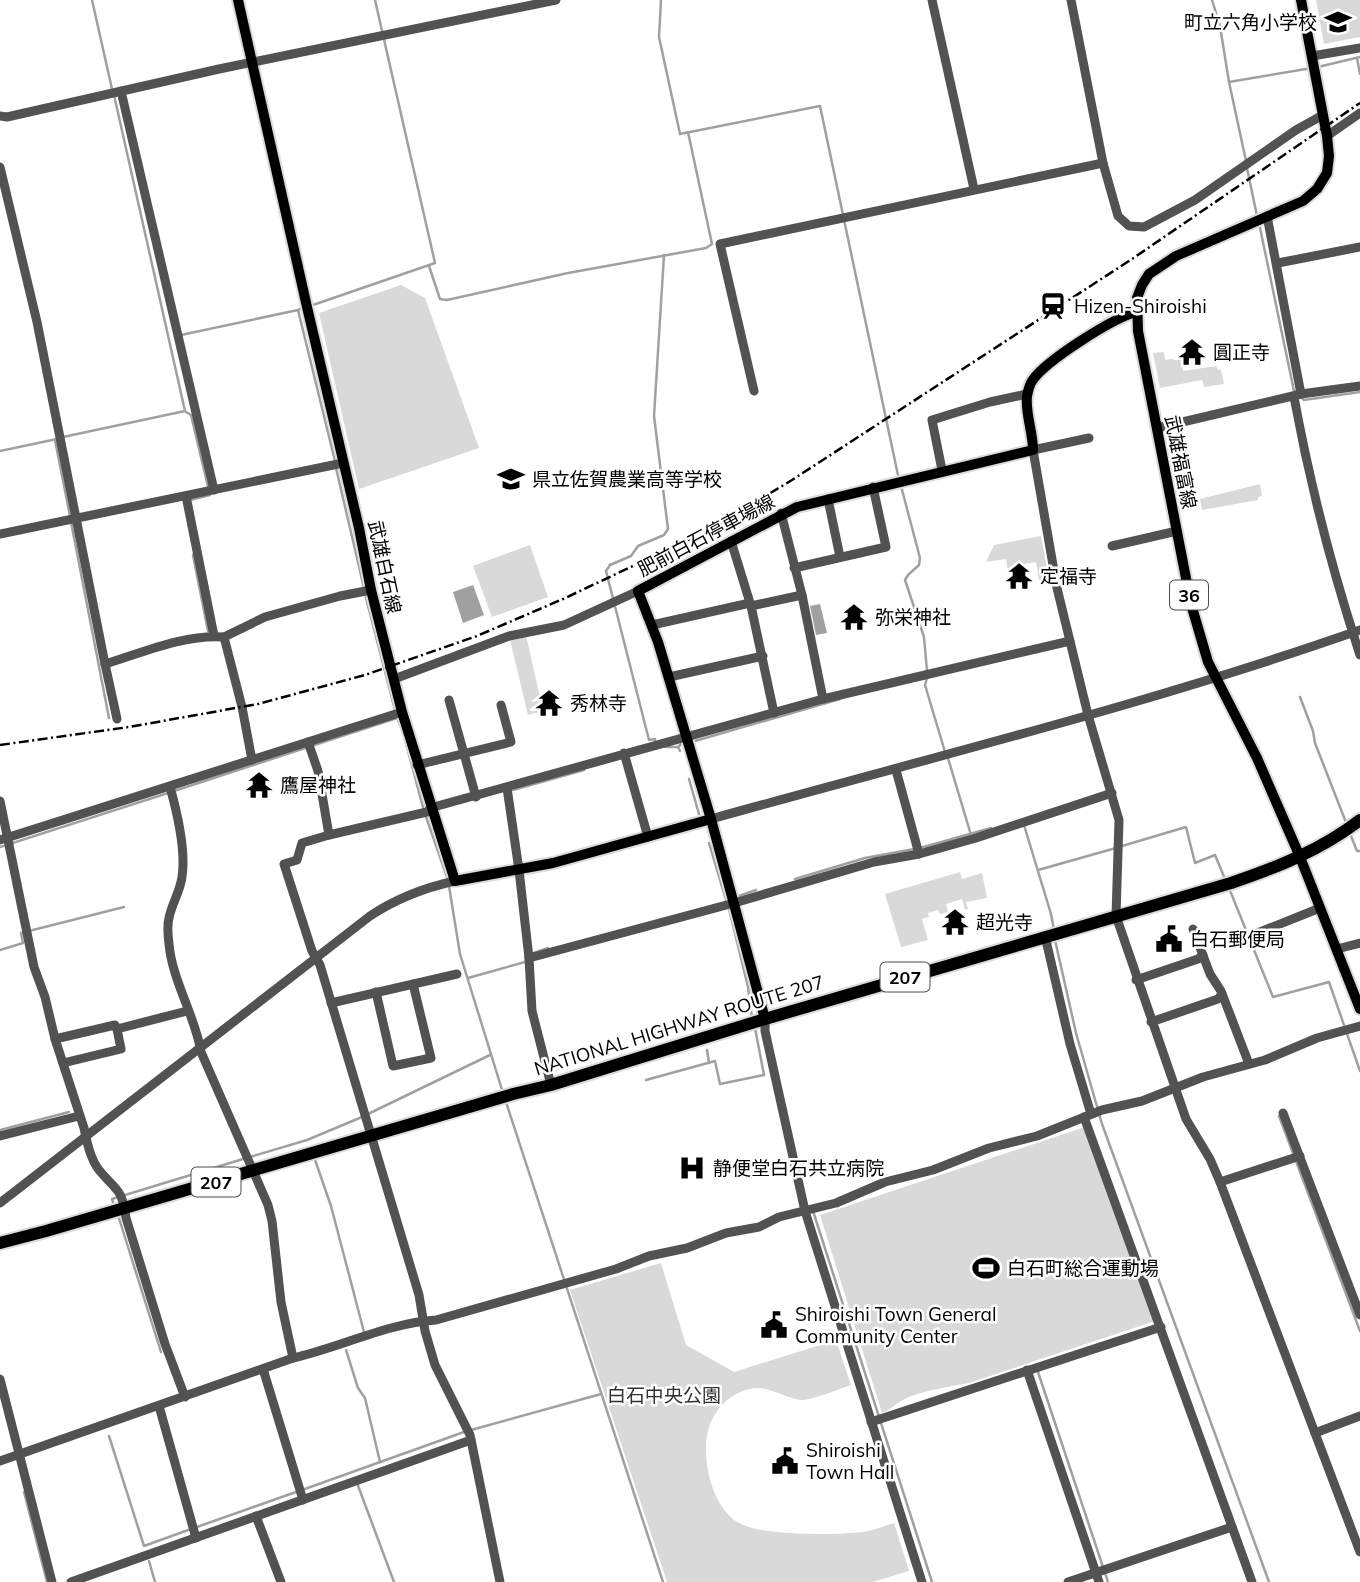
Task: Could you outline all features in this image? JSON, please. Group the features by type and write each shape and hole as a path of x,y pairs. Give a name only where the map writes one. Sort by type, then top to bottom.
{"highway":[{"name":"NATIONAL HIGHWAY ROUTE 207","path":"0,1243 249,1162 314,1153 1227,884 1300,857 1352,826"}],"main road":[{"name":"武雄白石線","path":"238,0 306,304 366,591 394,679 397,713 417,765 428,811 451,882"},
{"name":"武雄福富線","path":"1301,0 1327,136 1327,173 1317,189 1303,201 1198,246 1161,265 1149,274 1142,285 1136,312 1191,604 1202,643 1215,678 1257,758 1300,857 1360,1009"},
{"path":"1033,450 1027,394 1032,381 1045,366 1116,320 1136,312"},
{"name":"肥前白石停車場線","path":"757,1021 733,899 711,819 669,677 638,591 781,513 873,487 1033,450"},
{"path":"451,882 519,870 711,819"}],"street":[{"path":"0,116 6,117 252,62 393,34 516,4 556,0"},
{"path":"932,0 974,189"},
{"path":"1071,0 1103,163 1118,216 1129,226 1139,228 1195,200 1296,130 1323,115"},
{"path":"1314,64 1360,48"},
{"path":"116,92 177,335 211,491"},
{"path":"1327,136 1360,113"},
{"path":"754,391 719,244 1103,163"},
{"path":"0,167 37,322 60,438 72,519 117,719"},
{"path":"1262,218 1278,263 1305,457 1331,559 1356,632 1360,655"},
{"path":"1278,263 1360,247"},
{"path":"1157,428 1298,395 1360,386"},
{"path":"942,470 932,420 1027,394"},
{"path":"1088,439 1033,450 1057,588 1086,716 1119,820 1116,916 1185,1119 1210,1159 1220,1182 1360,1552"},
{"path":"0,534 187,499 211,491 338,464"},
{"path":"794,568 886,547 873,487"},
{"path":"187,499 219,637 242,707 252,760"},
{"path":"828,499 840,557"},
{"path":"781,513 802,595 823,699"},
{"path":"1112,545 1177,531"},
{"path":"731,541 750,605 775,713"},
{"path":"105,664 175,643 219,637 265,617 366,591"},
{"path":"394,679 509,636 564,625 638,591"},
{"path":"652,625 802,595"},
{"path":"711,819 1086,716 1356,632"},
{"path":"500,1582 469,1434 435,1365 419,1295 331,1003 284,864 297,860 302,843 329,835 626,757 657,744 823,699 1070,641"},
{"path":"669,677 762,656"},
{"path":"449,700 476,797"},
{"path":"417,765 511,742 501,705"},
{"path":"7,842 252,760 309,745 397,713"},
{"path":"309,745 318,771 329,835"},
{"path":"626,757 648,837"},
{"path":"896,770 918,850"},
{"path":"507,788 530,958 532,1011 551,1085"},
{"path":"171,789 183,874 180,890 168,918 169,948 200,1047 272,1222 281,1302 293,1358"},
{"path":"530,958 733,899 1023,824 1112,793"},
{"path":"0,801 34,967 86,1143 98,1169 120,1204 185,1397"},
{"path":"0,1203 390,902 415,891 451,882"},
{"path":"1255,934 1320,908"},
{"path":"1193,929 1249,1064"},
{"path":"1052,934 1070,1045 1161,1327 1252,1582"},
{"path":"1337,949 1360,943"},
{"path":"1136,980 1203,955"},
{"path":"331,1003 457,974"},
{"path":"376,992 393,1066 431,1058 413,984"},
{"path":"1151,1022 1218,999 1222,994"},
{"path":"117,1029 187,1011"},
{"path":"757,1021 765,1031 809,1210 876,1420 922,1582"},
{"path":"55,1039 116,1025 121,1049 63,1063"},
{"path":"0,1461 293,1358 414,1321 436,1320 616,1269 649,1256 687,1248 726,1233 748,1230 779,1217 853,1197 904,1176 954,1163 1005,1142 1056,1129 1093,1114 1142,1101 1219,1071 1280,1055 1317,1038 1360,1026"},
{"path":"1283,1113 1296,1157 1360,1315"},
{"path":"0,1136 79,1116"},
{"path":"1220,1182 1296,1157"},
{"path":"876,1420 1161,1327"},
{"path":"263,1369 301,1493"},
{"path":"1027,1370 1101,1574"},
{"path":"0,1379 52,1582"},
{"path":"159,1406 194,1532"},
{"path":"1315,1433 1360,1416"},
{"path":"71,1582 194,1532 256,1516 301,1493 356,1481 469,1434"},
{"path":"256,1516 281,1582"},
{"path":"1068,1582 1101,1574 1232,1527"}],"green space":[{"name":"町立六角小学校","path":"1316,0 1360,0 1360,37 1324,44"},
{"path":"401,285 425,298 479,448 359,489 319,313"},
{"path":"1164,352 1165,360 1181,357 1183,371 1216,366 1221,370 1224,384 1204,387 1202,380 1160,388 1153,353"},
{"path":"1260,484 1262,496 1258,497 1258,500 1202,510 1200,499"},
{"path":"1041,536 1049,579 1039,580 1036,562 1018,565 1018,569 1008,571 1006,559 986,562 994,545"},
{"path":"530,545 548,597 492,617 473,566"},
{"path":"526,635 543,711 528,715 510,640"},
{"path":"960,872 962,879 982,873 987,898 966,902 968,909 965,910 962,899 946,904 948,912 940,914 938,910 928,913 929,917 922,919 928,940 901,947 885,894"},
{"name":"白石町総合運動場","path":"1085,1127 1155,1321 969,1383 916,1395 882,1413 820,1215"},
{"name":"白石中央公園","path":"661,1263 686,1345 734,1372 836,1340 851,1385 805,1400 763,1388 747,1389 725,1402 710,1424 706,1450 710,1480 722,1507 741,1524 783,1533 863,1532 894,1523 909,1571 873,1582 667,1582 570,1290"}],"shaded area":[{"path":"473,585 484,615 463,623 453,592"},
{"path":"820,604 827,633 816,635 810,606"}],"waterway":[{"path":"92,0 112,89"},
{"path":"310,306 435,263 375,0"},
{"path":"661,0 659,37 680,134 820,106 899,480"},
{"path":"1212,0 1220,26 1229,82 1312,68"},
{"path":"1318,67 1360,57"},
{"path":"1357,58 1360,74"},
{"path":"1229,82 1246,161"},
{"path":"63,437 185,411 114,95"},
{"path":"429,266 440,299 447,300 568,273 706,248 712,244 688,132"},
{"path":"1247,168 1257,216"},
{"path":"1259,223 1294,391 1297,393"},
{"path":"655,743 655,739 649,740 606,571 610,565 631,556 638,546 664,535 668,529 654,416 664,255"},
{"path":"303,308 298,310 335,461"},
{"path":"181,335 298,310"},
{"path":"1302,398 1304,400 1360,392"},
{"path":"186,412 191,415 210,495 190,500"},
{"path":"0,451 57,439"},
{"path":"55,440 70,516"},
{"path":"336,468 364,588"},
{"path":"901,486 920,558 919,565 905,580 924,637 927,671"},
{"path":"71,522 109,718"},
{"path":"193,555 208,631"},
{"path":"365,594 402,729"},
{"path":"927,678 925,685 945,752"},
{"path":"1300,697 1347,825"},
{"path":"695,741 840,699"},
{"path":"174,791 397,718"},
{"path":"404,736 424,811 448,880"},
{"path":"680,751 678,747 681,744"},
{"path":"665,747 678,747"},
{"path":"948,758 971,835"},
{"path":"513,790 584,770"},
{"path":"689,779 699,814"},
{"path":"0,847 168,793"},
{"path":"1024,825 1054,930"},
{"path":"1122,846 1186,827 1195,863 1215,855 1225,879"},
{"path":"920,848 991,828"},
{"path":"1349,831 1357,851 1360,851"},
{"path":"709,843 726,900"},
{"path":"1038,870 1116,848"},
{"path":"795,879 865,858 914,849"},
{"path":"449,886 460,954 503,1093"},
{"path":"1229,888 1273,997 1329,982 1360,1071"},
{"path":"736,897 756,890"},
{"path":"0,950 23,943 21,933 124,907"},
{"path":"729,909 748,987 752,1018"},
{"path":"1055,940 1076,1033 1102,1124 1269,1582"},
{"path":"531,954 548,948"},
{"path":"468,978 525,962"},
{"path":"646,1080 715,1061 720,1084 764,1075 755,1028"},
{"path":"707,1050 709,1063"},
{"path":"368,1114 490,1055"},
{"path":"505,1099 663,1582"},
{"path":"0,1130 69,1112"},
{"path":"1279,1116 1360,1331"},
{"path":"250,1157 307,1140 362,1117"},
{"path":"314,1157 331,1206 364,1332"},
{"path":"114,1206 112,1199 243,1159"},
{"path":"813,1211 932,1582"},
{"path":"118,1215 161,1352"},
{"path":"346,1350 358,1388 365,1398 380,1462"},
{"path":"1038,1372 1108,1582"},
{"path":"471,1430 601,1394"},
{"path":"302,1490 464,1432"},
{"path":"109,1436 144,1546 191,1529"},
{"path":"357,1483 394,1582"},
{"path":"24,1492 47,1582"},
{"path":"197,1527 296,1492"},
{"path":"149,1561 155,1582"}],"railway":[{"path":"0,745 129,727 258,704 365,675 477,636 563,599 709,530 792,480 1132,259 1360,103"}],"place":[{"name":"町立六角小学校","path":"1338,22"},
{"name":"Hizen-Shiroishi","path":"1053,306"},
{"name":"圓正寺","path":"1192,352"},
{"name":"県立佐賀農業高等学校","path":"511,479"},
{"name":"定福寺","path":"1019,576"},
{"name":"弥栄神社","path":"854,617"},
{"name":"秀林寺","path":"549,703"},
{"name":"鷹屋神社","path":"259,785"},
{"name":"超光寺","path":"955,922"},
{"name":"白石郵便局","path":"1169,939"},
{"name":"静便堂白石共立病院","path":"692,1168"},
{"name":"白石町総合運動場","path":"986,1268"},
{"name":"Shiroishi Town General Community Center","path":"774,1325"},
{"name":"Shiroishi Town Hall","path":"785,1461"}]}
